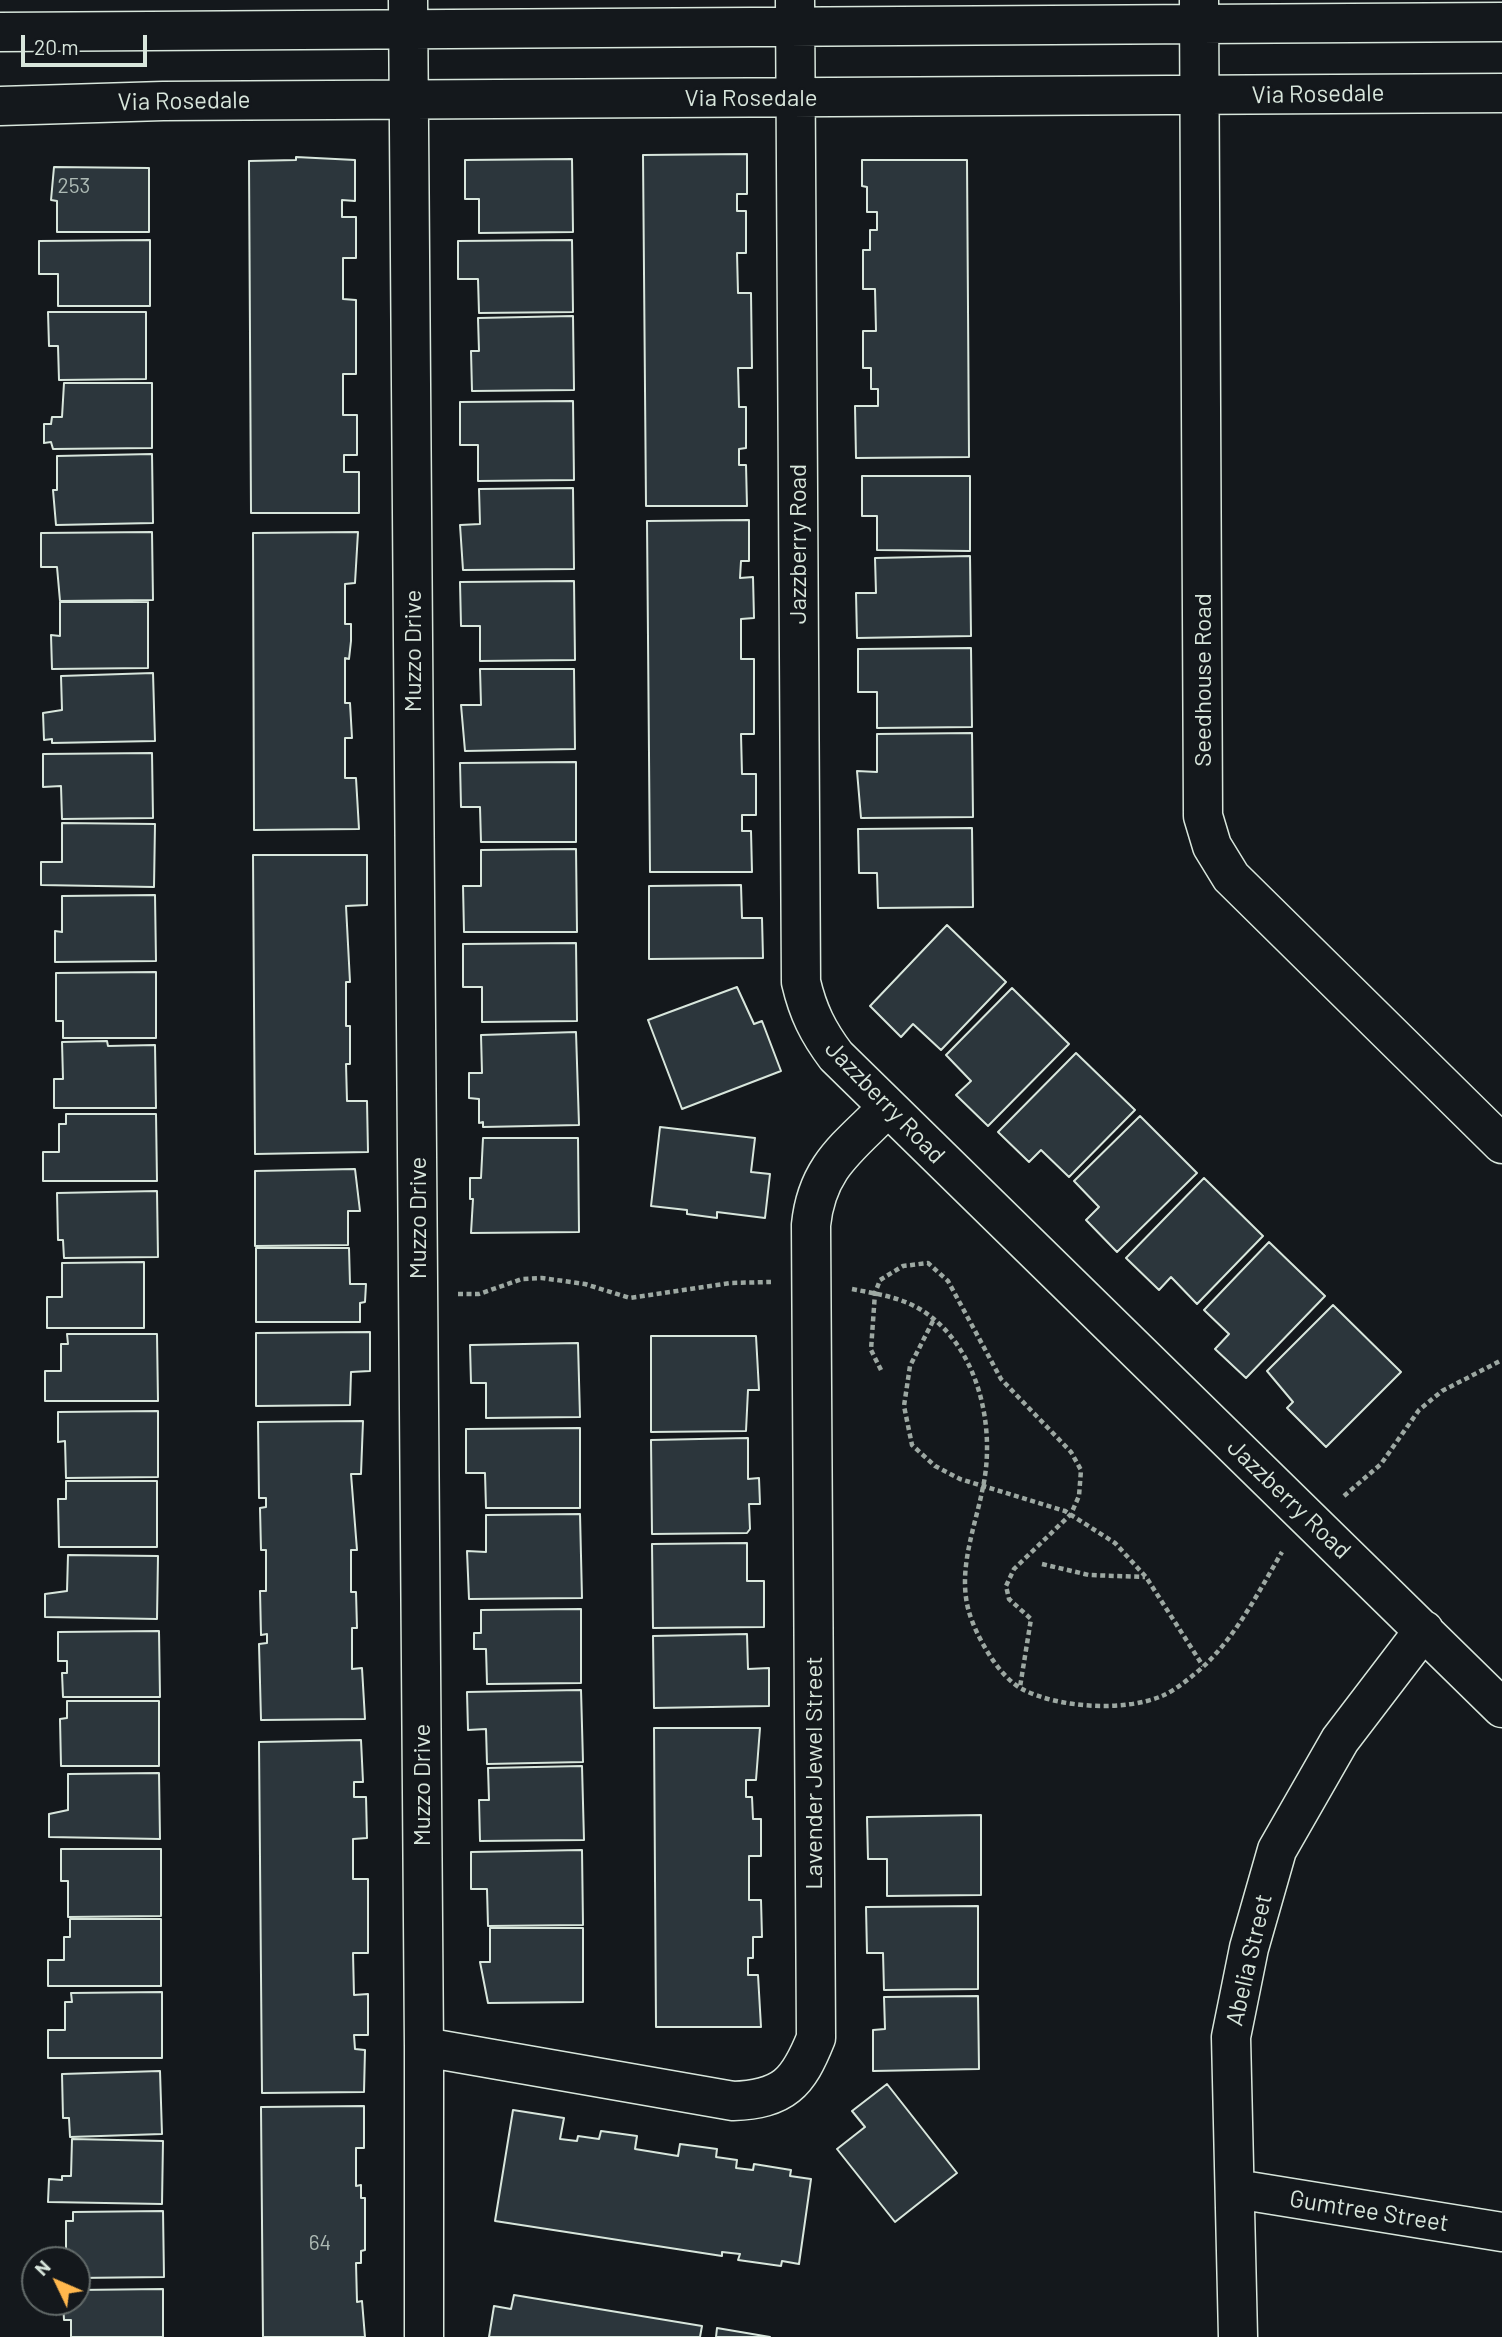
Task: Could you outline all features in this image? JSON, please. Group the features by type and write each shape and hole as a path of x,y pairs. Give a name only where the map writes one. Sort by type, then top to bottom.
{"street":[{"path":"0,33 161,34 408,14 1199,12 1502,22"},
{"name":"Seedhouse Road","path":"1199,12 1203,816 1212,846 1231,877 1502,1144"},
{"name":"Muzzo Drive","path":"408,14 424,2337"},
{"name":"Jazzberry Road","path":"796,14 801,982 817,1031 836,1056 1502,1708"},
{"name":"Via Rosedale","path":"0,106 163,101 1502,93"},
{"name":"Lavender Jewel Street","path":"424,2047 733,2101 758,2100 786,2089 804,2068 816,2038 793,1281 822,1177 888,1107"},
{"name":"Abelia Street","path":"1238,2337 1231,2037 1250,1948 1277,1850 1340,1740 1424,1630"},
{"name":"Gumtree Street","path":"1236,2189 1502,2232"}],"path":[{"path":"881,1370 871,1350 875,1293 880,1280 903,1266 928,1263 948,1281 1001,1378 1072,1452 1081,1470 1079,1496 1071,1514 1014,1569 1006,1586 1009,1599 1031,1619 1020,1688"},
{"path":"418,1294 480,1294 522,1279 542,1278 585,1284 630,1298 730,1283 793,1281 889,1296 923,1311 950,1337 970,1366 983,1403 987,1433 984,1484 964,1567 968,1611 986,1651 1020,1688 1063,1703 1114,1706 1162,1696 1203,1666 1230,1637 1285,1548"},
{"path":"933,1321 910,1366 904,1406 912,1445 935,1466 960,1479 984,1484 1071,1514 1115,1544 1146,1577 1203,1666"},
{"path":"1342,1498 1381,1464 1419,1410 1442,1391 1502,1360"},
{"path":"1042,1564 1089,1575 1146,1577"}],"building":[{"path":"747,154 747,194 737,194 737,211 746,211 746,253 737,253 738,293 751,293 752,368 738,368 739,407 746,407 746,448 739,449 739,465 746,465 747,506 646,506 643,155"},
{"path":"296,157 355,160 355,201 342,200 342,217 356,217 356,258 343,258 343,299 356,300 356,374 343,374 343,415 357,415 357,455 344,455 344,472 359,472 359,513 251,513 249,161 296,160"},
{"path":"572,159 573,232 479,233 479,199 465,199 465,160"},
{"path":"862,160 967,160 969,457 856,458 855,406 878,406 878,389 871,389 871,368 863,368 863,331 876,331 875,289 863,289 863,250 870,250 870,230 877,230 877,212 867,212 867,187 862,186"},
{"path":"54,167 149,168 149,232 57,232 57,201 51,200"},
{"path":"150,240 150,306 58,306 58,274 39,274 39,241"},
{"path":"572,240 573,312 479,313 478,279 458,279 458,241"},
{"path":"48,312 146,312 146,379 59,380 58,346 49,346"},
{"path":"573,316 574,390 472,391 471,351 479,351 478,318"},
{"path":"64,383 152,383 152,448 53,449 51,442 44,443 44,424 51,424 52,417 62,417"},
{"path":"573,401 574,480 478,481 478,445 460,445 460,402"},
{"path":"152,454 153,523 56,525 53,490 57,490 57,456"},
{"path":"862,476 970,476 970,551 877,550 877,516 862,516"},
{"path":"573,488 574,569 463,570 460,525 480,524 479,489"},
{"path":"749,520 749,561 741,561 740,578 753,577 754,618 741,619 741,659 754,659 754,734 741,734 742,774 756,774 756,815 742,815 742,831 751,831 752,872 650,872 647,521"},
{"path":"152,532 153,600 60,601 57,567 41,567 41,533"},
{"path":"358,532 355,583 345,584 345,624 351,624 351,641 349,659 345,658 345,703 350,703 352,738 345,738 345,778 356,778 359,829 254,830 253,533"},
{"path":"970,556 971,636 857,638 856,593 876,593 875,558"},
{"path":"574,581 575,660 480,661 480,626 461,626 460,582"},
{"path":"60,602 148,602 148,668 52,669 51,635 60,636"},
{"path":"971,648 972,727 877,728 877,692 858,692 858,649"},
{"path":"480,669 574,669 575,749 465,751 461,705 481,705"},
{"path":"153,673 155,741 52,743 52,739 44,740 43,713 62,710 61,676"},
{"path":"972,733 973,817 861,818 857,771 877,772 877,734"},
{"path":"152,753 153,818 62,819 61,786 43,787 43,754"},
{"path":"576,762 576,842 481,842 480,807 461,807 460,763"},
{"path":"62,823 155,824 154,887 41,885 41,862 62,862"},
{"path":"972,828 973,907 878,908 877,873 859,873 858,829"},
{"path":"576,849 577,932 464,932 463,886 481,886 481,850"},
{"path":"253,855 367,855 367,905 346,906 350,982 346,982 346,1026 350,1026 350,1064 346,1064 347,1101 367,1101 368,1152 255,1154"},
{"path":"741,885 742,918 762,918 763,958 649,959 649,886"},
{"path":"155,895 156,961 55,962 55,931 62,932 62,896"},
{"path":"947,925 1006,982 941,1050 913,1024 901,1037 870,1006"},
{"path":"576,943 577,1021 482,1022 482,987 463,987 463,944"},
{"path":"156,972 156,1038 63,1038 63,1021 56,1021 56,973"},
{"path":"737,987 754,1024 762,1021 781,1071 682,1109 648,1020"},
{"path":"1012,988 1069,1044 988,1126 956,1095 971,1081 946,1055"},
{"path":"576,1032 579,1125 483,1127 483,1122 479,1123 479,1099 469,1098 469,1073 482,1073 481,1035"},
{"path":"107,1041 108,1046 155,1045 156,1108 54,1108 54,1079 63,1079 62,1042"},
{"path":"1076,1053 1135,1110 1069,1177 1041,1150 1029,1162 998,1132"},
{"path":"66,1114 156,1114 157,1181 43,1181 43,1152 59,1152 59,1124 66,1124"},
{"path":"1140,1116 1197,1173 1117,1252 1086,1220 1099,1207 1074,1181"},
{"path":"660,1127 755,1138 751,1172 770,1174 765,1218 717,1212 717,1218 687,1214 687,1210 651,1206"},
{"path":"483,1138 578,1138 579,1232 471,1233 473,1199 470,1199 470,1178 481,1178"},
{"path":"355,1169 360,1211 348,1211 348,1245 255,1246 255,1171"},
{"path":"1204,1178 1263,1236 1197,1304 1171,1277 1159,1290 1126,1258"},
{"path":"157,1191 158,1257 64,1258 63,1240 58,1240 57,1193"},
{"path":"1269,1242 1325,1296 1246,1378 1215,1349 1229,1334 1204,1310"},
{"path":"256,1248 349,1248 350,1284 366,1284 365,1302 360,1303 360,1322 256,1322"},
{"path":"144,1262 144,1328 47,1328 47,1297 62,1297 62,1263"},
{"path":"1333,1305 1401,1372 1326,1447 1287,1408 1293,1402 1267,1371"},
{"path":"370,1332 370,1371 351,1372 350,1405 256,1406 256,1333"},
{"path":"67,1334 157,1334 158,1401 45,1401 45,1371 61,1371 61,1344 68,1344"},
{"path":"651,1336 756,1336 759,1390 748,1390 746,1431 651,1432"},
{"path":"578,1343 580,1417 486,1418 486,1383 471,1383 470,1345"},
{"path":"158,1411 158,1477 66,1478 65,1441 58,1442 58,1412"},
{"path":"363,1421 361,1474 351,1474 357,1550 351,1550 351,1592 356,1592 357,1628 352,1628 352,1669 362,1668 365,1719 261,1720 259,1644 267,1643 267,1634 261,1635 260,1591 266,1591 266,1550 261,1550 260,1508 266,1507 266,1498 259,1498 258,1422"},
{"path":"580,1428 580,1508 486,1508 485,1473 466,1473 466,1429"},
{"path":"748,1438 748,1479 759,1478 760,1504 749,1504 750,1529 747,1533 652,1534 651,1440"},
{"path":"66,1481 157,1481 157,1547 59,1547 58,1499 66,1499"},
{"path":"580,1514 582,1598 469,1599 467,1551 486,1552 486,1515"},
{"path":"747,1543 747,1581 764,1581 764,1627 653,1628 652,1544"},
{"path":"68,1555 158,1556 157,1619 45,1617 45,1594 67,1591"},
{"path":"581,1609 581,1683 487,1684 486,1649 474,1649 474,1633 481,1633 481,1610"},
{"path":"159,1631 160,1697 63,1697 62,1673 67,1673 67,1661 58,1661 58,1632"},
{"path":"747,1634 748,1669 769,1668 769,1706 654,1708 653,1636"},
{"path":"581,1690 583,1762 487,1764 486,1729 468,1730 467,1692"},
{"path":"67,1701 159,1701 159,1766 61,1766 60,1719 67,1718"},
{"path":"654,1728 760,1728 756,1780 746,1780 746,1797 752,1797 753,1819 761,1819 761,1856 749,1856 749,1900 761,1900 762,1937 753,1937 753,1958 748,1958 748,1975 758,1975 761,2027 656,2027"},
{"path":"361,1740 363,1782 354,1782 354,1797 366,1797 367,1838 353,1839 353,1879 368,1879 368,1953 353,1953 354,1995 368,1994 368,2035 354,2035 355,2049 365,2050 364,2092 262,2093 259,1742"},
{"path":"582,1766 584,1840 480,1841 479,1800 489,1800 488,1768"},
{"path":"159,1773 160,1839 49,1837 49,1814 68,1810 68,1774"},
{"path":"981,1815 981,1895 887,1896 887,1859 868,1859 867,1817"},
{"path":"61,1849 161,1849 161,1916 68,1917 68,1881 61,1881"},
{"path":"582,1850 583,1925 488,1926 487,1889 471,1889 471,1852"},
{"path":"978,1906 978,1989 884,1990 883,1953 867,1953 866,1907"},
{"path":"70,1919 161,1919 161,1986 48,1986 48,1960 64,1960 64,1937 70,1937"},
{"path":"490,1928 583,1928 583,2002 488,2003 480,1962 490,1962"},
{"path":"162,1992 162,2058 48,2058 48,2030 65,2030 65,2002 72,2002 71,1993"},
{"path":"978,1996 979,2069 873,2071 873,2030 885,2029 884,1997"},
{"path":"160,2071 162,2134 70,2137 69,2118 63,2118 62,2074"},
{"path":"887,2084 957,2173 895,2222 837,2149 865,2127 852,2111"},
{"path":"364,2106 364,2148 356,2148 356,2186 361,2185 361,2198 365,2198 365,2250 361,2251 361,2263 356,2263 357,2302 362,2301 365,2337 263,2337 261,2107"},
{"path":"513,2110 564,2118 560,2139 577,2141 578,2136 599,2139 601,2131 637,2136 635,2149 678,2156 680,2144 717,2149 716,2157 737,2160 736,2168 753,2170 754,2164 791,2170 790,2176 811,2179 799,2264 782,2261 781,2266 738,2260 740,2254 722,2252 722,2256 495,2221"},
{"path":"72,2139 163,2141 162,2204 48,2202 49,2179 62,2180 62,2176 71,2176"},
{"path":"163,2211 164,2277 91,2278 91,2246 66,2246 66,2221 73,2221 73,2212"},
{"path":"163,2289 163,2337 71,2337 71,2320 64,2320 64,2316 91,2316 91,2290"},
{"path":"514,2295 702,2326 700,2337 489,2337 494,2306 511,2309"},
{"path":"717,2328 770,2337 716,2337"}]}
